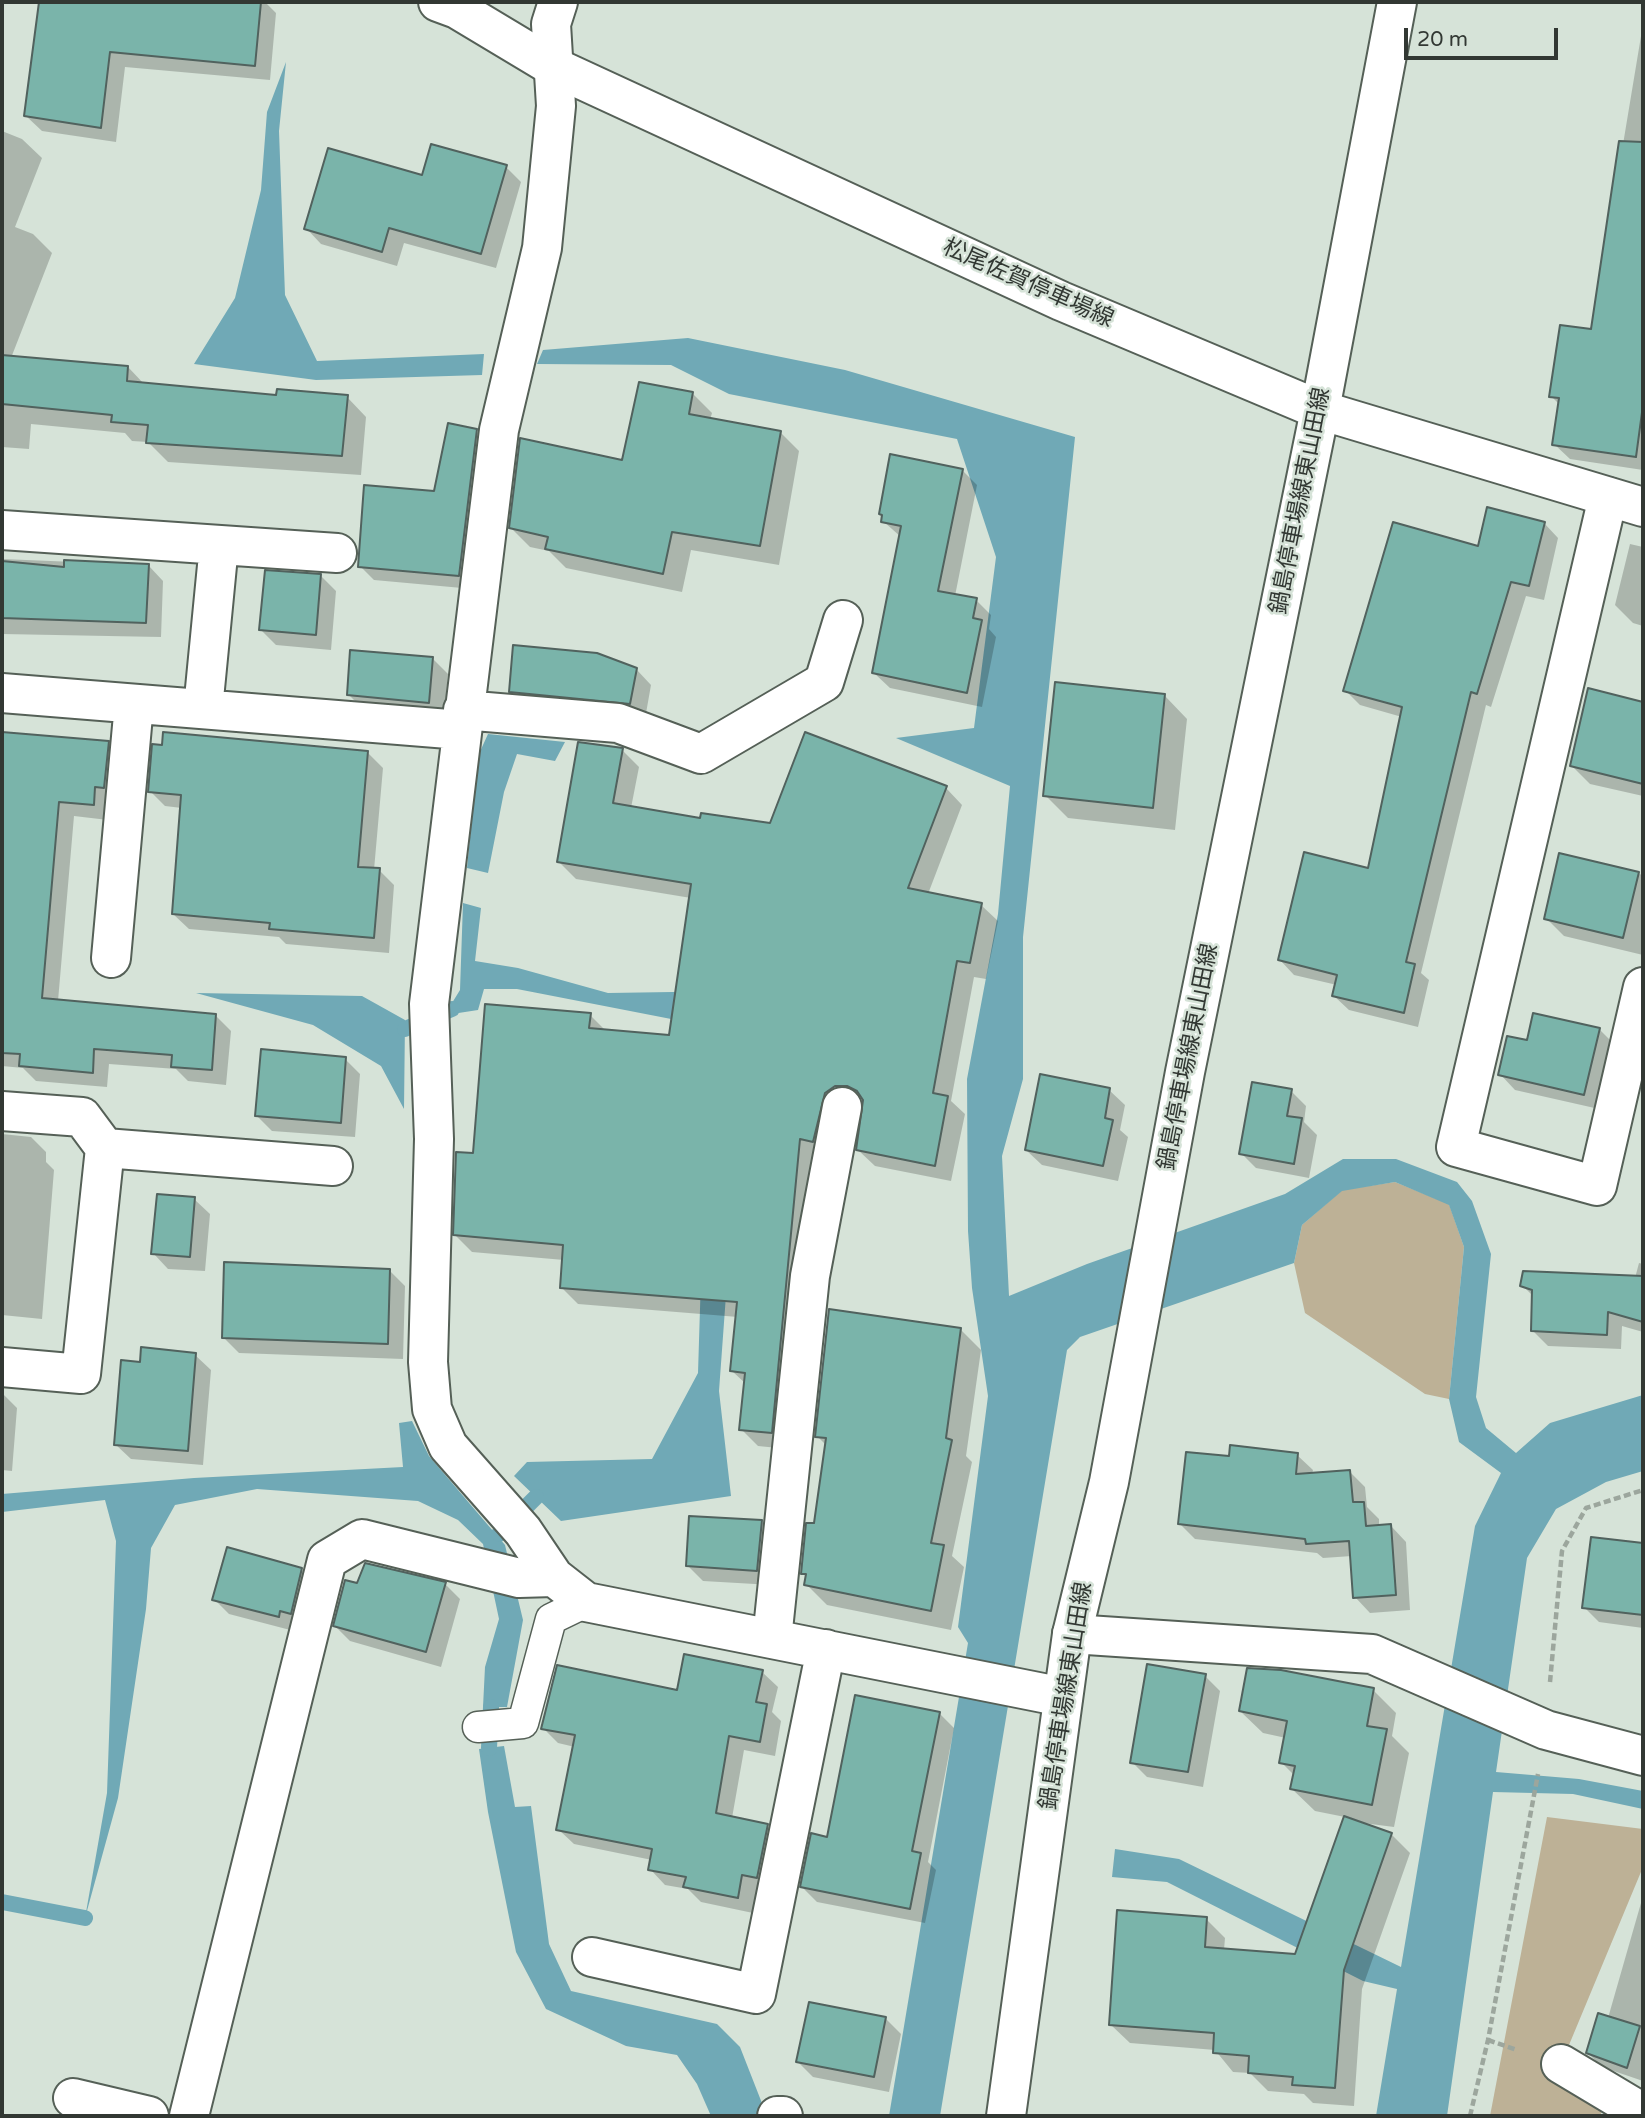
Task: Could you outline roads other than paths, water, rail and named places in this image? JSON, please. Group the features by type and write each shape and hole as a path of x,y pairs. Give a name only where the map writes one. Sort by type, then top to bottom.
{"street":[{"name":"松尾佐賀停車場線","path":"438,2 457,9 552,66 1061,301 1320,410 1626,502"},
{"path":"519,1575 512,1520 448,1446 432,1409 428,1363 434,1139 430,1018 462,720 499,430 542,248 556,106 551,24 558,2"},
{"name":"鍋島停車場線東山田線","path":"1006,2116 1072,1634 1109,1482 1136,1331 1320,410 1398,2"},
{"path":"1626,502 1456,1147 1597,1186 1643,987"},
{"path":"2,530 337,553"},
{"path":"203,709 219,545"},
{"path":"2,693 203,709 462,720 618,723 701,754 824,682 842,620"},
{"path":"111,958 134,704"},
{"path":"772,1639 810,1276 842,1107"},
{"path":"2,1111 82,1117 105,1148 80,1374 2,1367"},
{"path":"105,1148 333,1166"},
{"path":"189,2116 327,1560 362,1539 519,1575 586,1602 1063,1696"},
{"path":"1072,1634 1372,1654 1429,1678 1535,1734 1643,1756"},
{"path":"592,1957 756,1994 826,1649"},
{"path":"1561,2064 1643,2113"},
{"path":"73,2098 149,2116"},
{"path":"777,2116 783,2116"}],"lane":[{"path":"490,1727 523,1723 551,1619 586,1602"}],"water":[{"path":"286,62 279,131 285,295 317,361 484,354 482,375 316,380 194,364 235,298 261,190 267,112"},
{"path":"688,338 845,370 1075,437 1023,937 1023,1079 1002,1156 1009,1296 1087,1264 1285,1194 1343,1159 1396,1159 1457,1182 1472,1201 1491,1254 1476,1397 1486,1428 1516,1453 1550,1423 1643,1395 1643,1471 1606,1482 1556,1509 1527,1558 1496,1772 1579,1779 1643,1791 1643,1809 1573,1794 1493,1792 1447,2116 1376,2116 1397,1989 1363,1981 1167,1882 1112,1877 1115,1849 1179,1859 1401,1967 1475,1526 1501,1473 1459,1442 1449,1399 1464,1247 1449,1205 1395,1182 1342,1191 1302,1225 1294,1263 1080,1337 1067,1350 940,2116 889,2116 968,1643 958,1627 988,1396 972,1288 968,1231 967,1079 998,914 1010,786 896,738 974,728 996,557 957,439 729,394 671,365 537,364 543,350"},
{"path":"488,734 565,742 555,761 517,754 504,792 488,873 467,868 478,756"},
{"path":"463,903 481,908 475,961 518,968 608,993 737,991 729,1254 719,1391 731,1496 561,1521 514,1476 527,1462 652,1459 698,1373 708,1051 702,1025 517,989 484,989 478,1010 452,1014 452,1003 460,990"},
{"path":"196,993 362,996 405,1020 404,1109 381,1066 313,1025"},
{"path":"412,1421 429,1456 505,1545 523,1620 507,1707 483,1707 485,1667 499,1619 483,1544 458,1520 418,1501 257,1489 175,1505 151,1548 146,1609 118,1798 85,1918 107,1793 116,1541 105,1500 2,1512 2,1494 194,1478 403,1467 399,1423"},
{"path":"504,1746 515,1807 531,1806 549,1944 571,1991 717,2024 740,2047 767,2116 711,2116 697,2084 677,2055 626,2046 546,2009 516,1952 488,1812 479,1749"}],"waterway":[{"path":"405,1029 452,1009"},
{"path":"499,1534 536,1497"},
{"path":"489,1748 491,1707"},
{"path":"2,1902 85,1918"}]}
